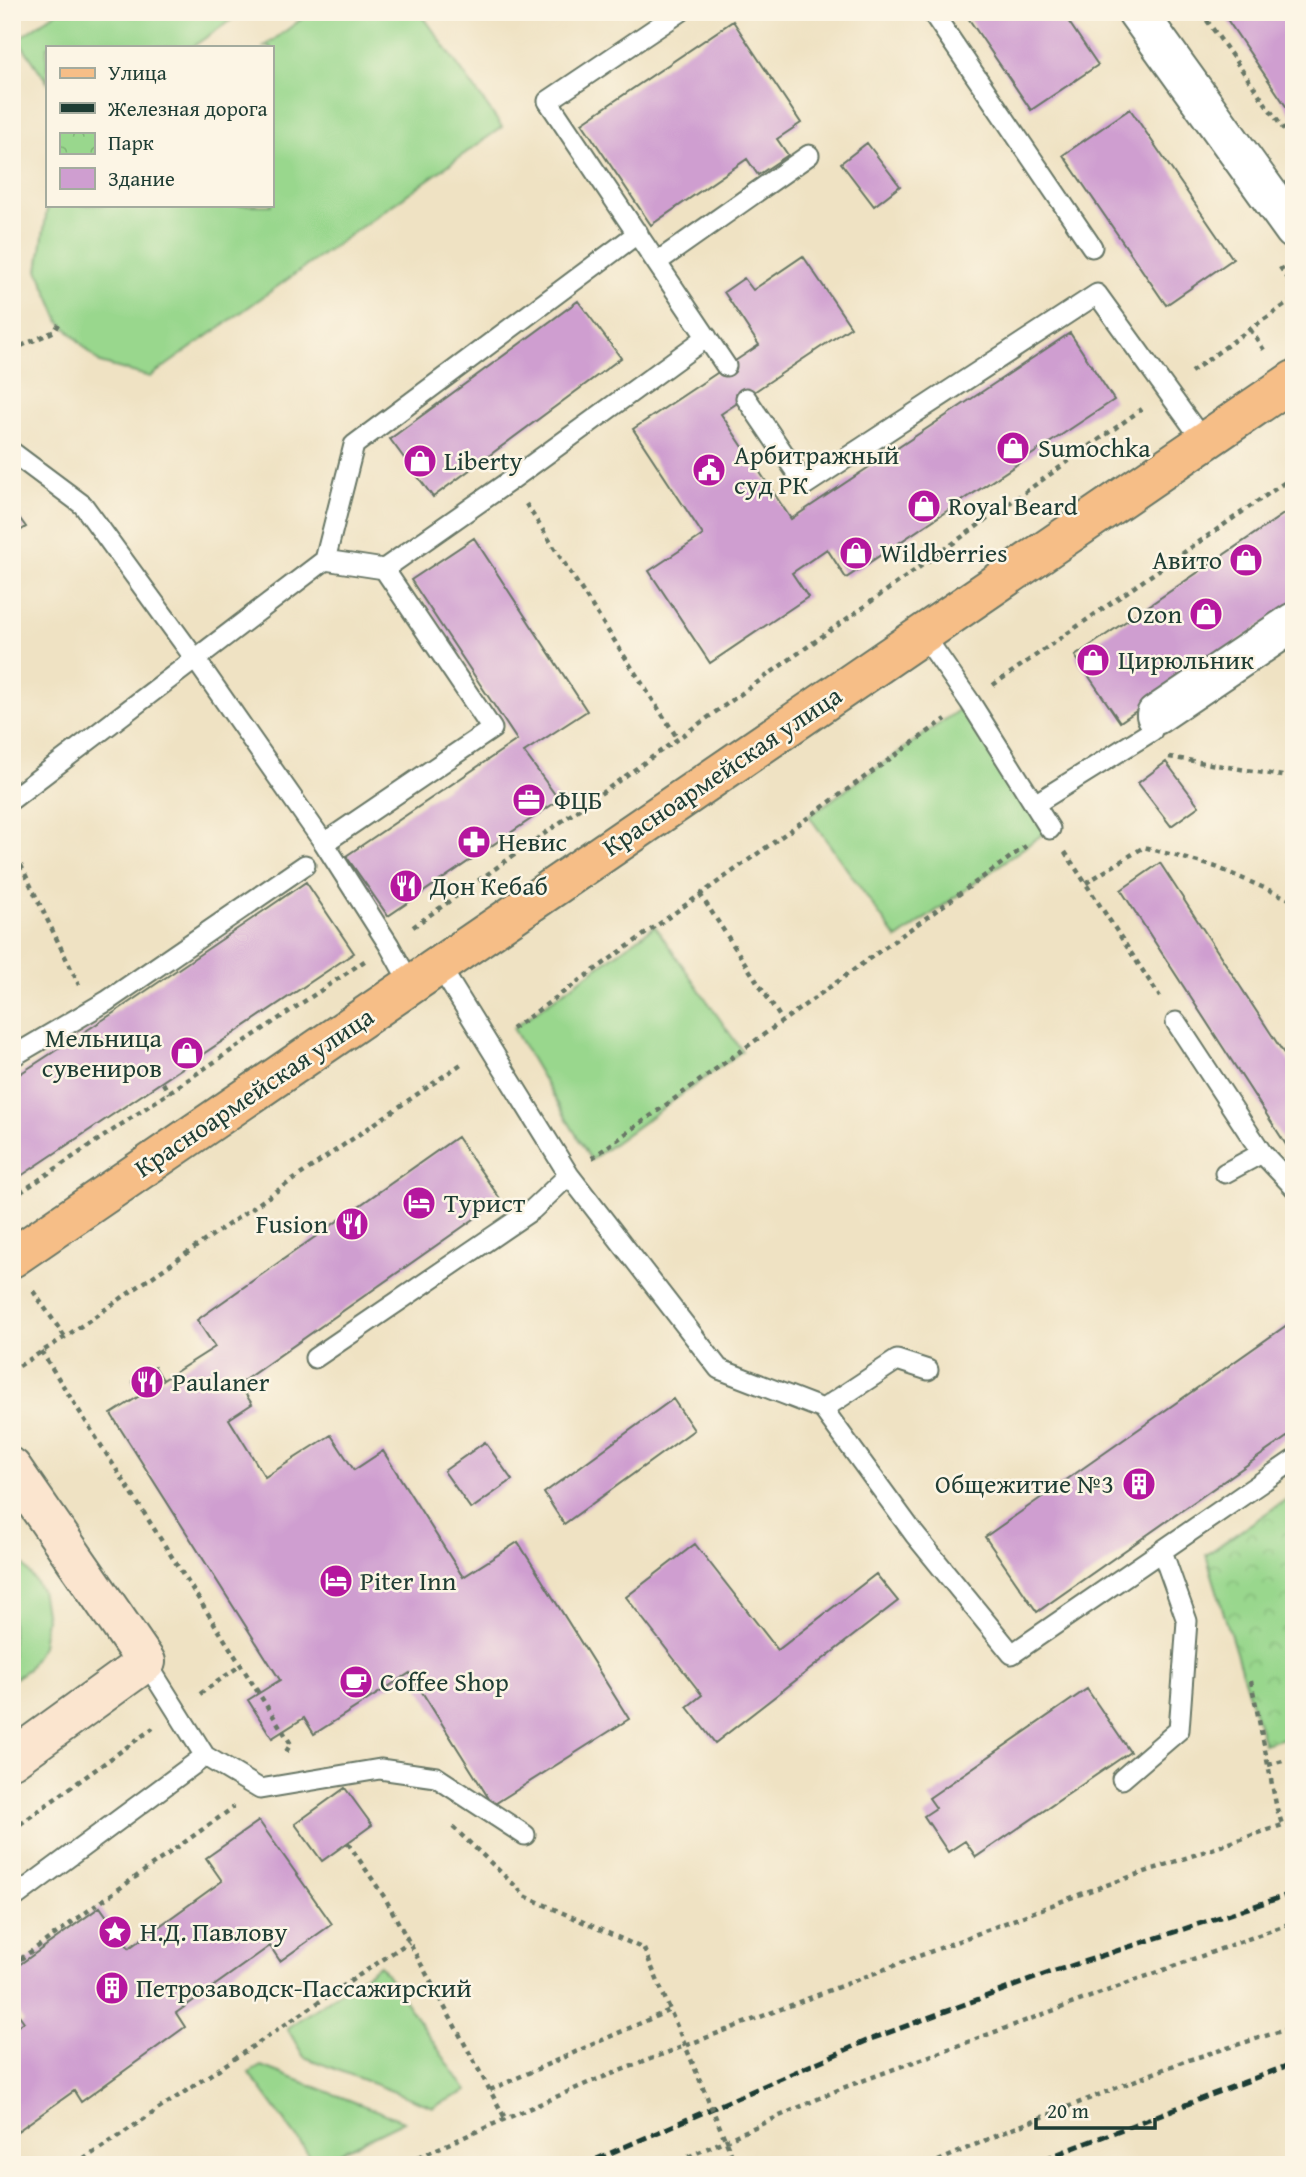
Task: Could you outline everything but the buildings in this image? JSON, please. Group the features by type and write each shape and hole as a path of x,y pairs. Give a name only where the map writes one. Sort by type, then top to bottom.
{"main road":[{"name":"Красноармейская улица","path":"12,1258 1294,380"}],"street":[{"path":"1137,12 1294,230"},
{"path":"1154,723 1294,622"},
{"path":"12,1468 146,1662 12,1759"}],"lane":[{"path":"680,12 548,101 726,366"},
{"path":"932,12 1091,247"},
{"path":"657,262 809,155"},
{"path":"12,799 325,559 354,445 638,233"},
{"path":"746,398 806,485 1097,293 1204,442"},
{"path":"325,559 384,569 707,337"},
{"path":"12,452 83,505 324,843 388,945 425,975 488,1046 569,1175 719,1369 823,1409 915,1535 1012,1654 1294,1460"},
{"path":"324,843 492,729 384,569"},
{"path":"923,634 970,702 1050,829"},
{"path":"1035,804 1124,749 1154,723"},
{"path":"12,1054 15,1055 92,1010 305,865"},
{"path":"1176,1022 1262,1153 1294,1187"},
{"path":"1225,1173 1262,1153"},
{"path":"315,1359 532,1210 569,1175"},
{"path":"823,1409 897,1360 928,1370"},
{"path":"1122,1779 1179,1730 1187,1621 1162,1551"},
{"path":"146,1662 205,1756 260,1789 380,1769 436,1777 525,1835"},
{"path":"12,1899 205,1756"}],"path":[{"path":"1200,12 1294,145"},
{"path":"12,1198 388,945 1294,299"},
{"path":"12,351 55,331 60,323"},
{"path":"19,1366 488,1046 970,702 1294,476"},
{"path":"511,480 678,739"},
{"path":"1124,749 1294,778"},
{"path":"591,1160 1050,829"},
{"path":"12,847 92,1010"},
{"path":"1176,1022 1086,883 1144,847 1216,867 1294,901"},
{"path":"701,894 782,1020"},
{"path":"163,1083 169,1093"},
{"path":"12,1830 241,1664"},
{"path":"1251,1681 1282,1824"},
{"path":"1268,1765 1294,1758"},
{"path":"400,2165 613,2074 1086,1892 1294,1821"},
{"path":"451,1825 527,1897 644,1949 736,2165"},
{"path":"348,1843 385,1899 505,2118"},
{"path":"670,2165 840,2089 1294,1922"},
{"path":"75,2165 409,1942"},
{"path":"490,2090 670,2010"},
{"path":"929,2165 1002,2133 1182,2062 1294,2027"}],"green space":[{"path":"57,12 243,12 193,46 46,46 46,81 18,39"},
{"path":"311,12 420,12 502,127 150,377 100,363 60,322 38,270 47,209 52,206 273,206 273,46 265,46"},
{"path":"970,702 1050,829 897,939 809,816"},
{"path":"655,926 742,1051 591,1160 513,1028"},
{"path":"1294,1494 1294,1735 1264,1744 1206,1555"},
{"path":"12,1548 41,1590 46,1618 42,1646 28,1669 12,1680"},
{"path":"380,1965 467,2091 433,2107 304,2057 287,2028"},
{"path":"261,2066 404,2121 316,2164 249,2073"}],"railway":[{"path":"583,2165 871,2039 1049,1973 1294,1893"},
{"path":"1029,2165 1294,2063"}],"place":[{"name":"Sumochka","path":"1013,448"},
{"name":"Liberty","path":"420,461"},
{"name":"Арбитражный суд РК","path":"709,470"},
{"name":"Royal Beard","path":"924,506"},
{"name":"Wildberries","path":"856,553"},
{"name":"Авито","path":"1246,560"},
{"name":"Ozon","path":"1206,614"},
{"name":"Цирюльник","path":"1093,660"},
{"name":"ФЦБ","path":"529,800"},
{"name":"Невис","path":"474,842"},
{"name":"Дон Кебаб","path":"406,886"},
{"name":"Мельница сувениров","path":"187,1053"},
{"name":"Турист","path":"419,1203"},
{"name":"Fusion","path":"352,1224"},
{"name":"Paulaner","path":"147,1382"},
{"name":"Общежитие №3","path":"1139,1484"},
{"name":"Piter Inn","path":"336,1581"},
{"name":"Coffee Shop","path":"356,1682"},
{"name":"Н.Д. Павлову","path":"115,1932"},
{"name":"Петрозаводск-Пассажирский","path":"112,1988"}]}
